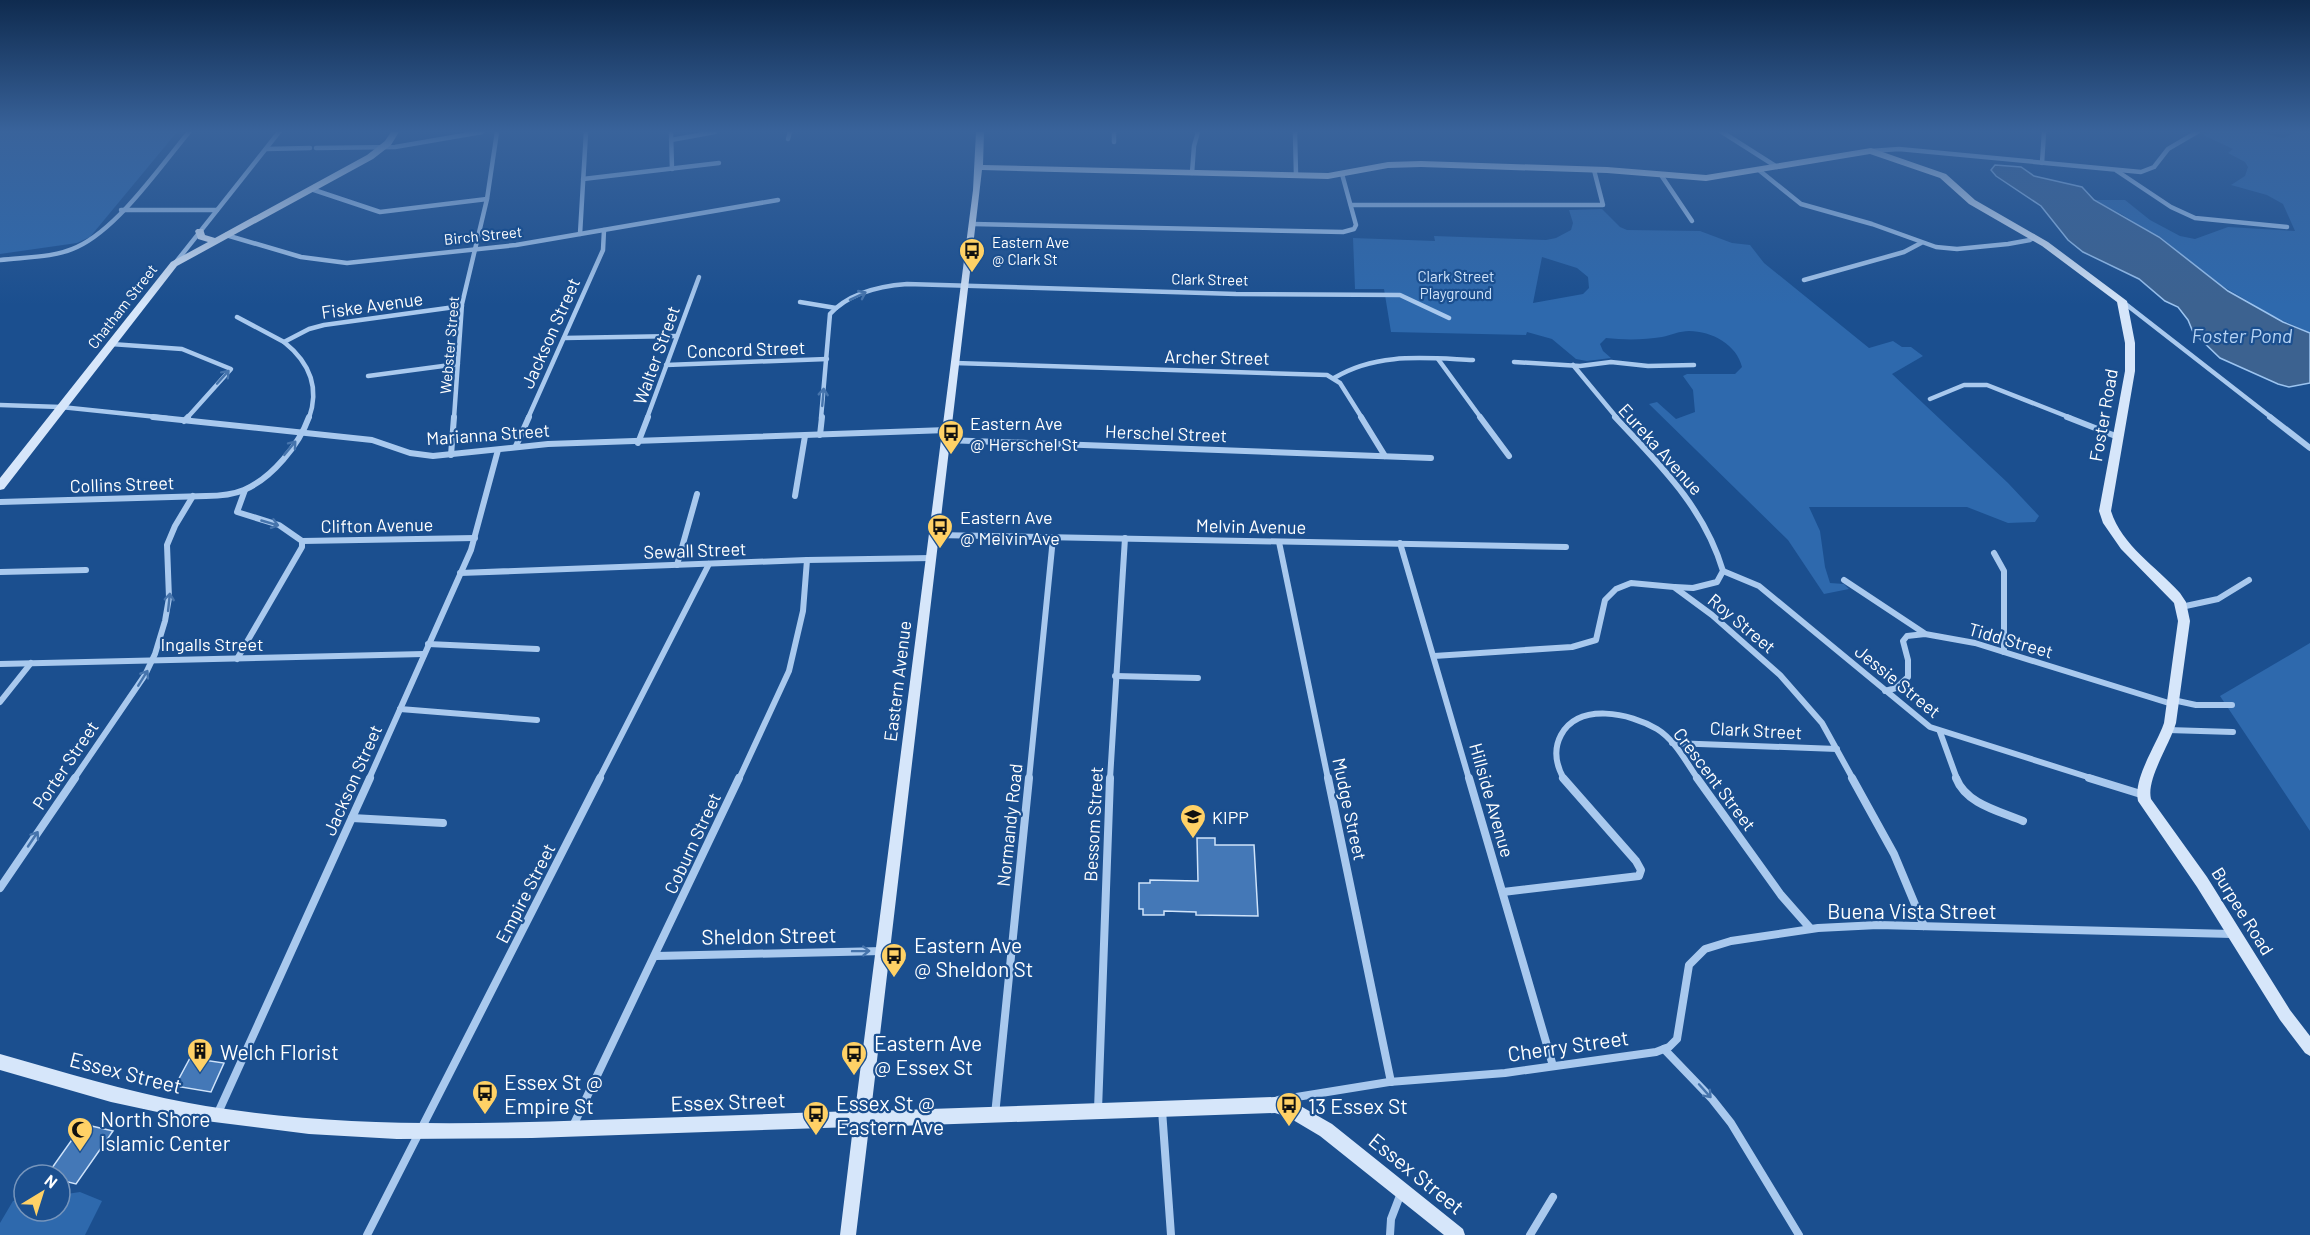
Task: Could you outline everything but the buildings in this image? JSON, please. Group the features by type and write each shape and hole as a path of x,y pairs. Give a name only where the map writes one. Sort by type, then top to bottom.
{"main road":[{"name":"Chatham Street","path":"0,486 174,264 310,190"},
{"name":"Eastern Avenue","path":"848,1235 977,190"},
{"path":"1958,190 1978,206 2034,237 2122,301"},
{"path":"200,231 201,237 215,241"},
{"name":"Foster Road","path":"2122,301 2131,361 2106,505 2106,518 2118,537 2168,586 2181,607"},
{"path":"2144,795 2148,775 2168,730 2184,621 2181,607"},
{"name":"Burpee Road","path":"2144,795 2145,801 2235,934 2280,1007 2310,1048"},
{"name":"Essex Street","path":"2,1066 111,1094 216,1115 347,1129 420,1131 572,1129 1275,1105 1306,1118 1359,1154 1457,1235"}],"street":[{"path":"0,260 64,252 80,246 99,235 139,190"},
{"path":"174,264 233,190"},
{"path":"313,190 380,212 487,199"},
{"name":"Webster Street","path":"451,455 462,306 477,249 488,190"},
{"path":"580,234 582,190"},
{"path":"973,224 1343,232 1354,229 1356,225 1346,190"},
{"path":"1351,205 1603,205 1599,190"},
{"path":"1671,190 1692,221"},
{"path":"1783,190 1801,204 1872,224 1921,243 1957,249 2020,242 2034,237"},
{"path":"2144,190 2171,207 2195,218 2287,227"},
{"name":"Birch Street","path":"226,235 287,254 334,263 477,249 778,200"},
{"path":"121,210 217,210"},
{"name":"Jackson Street","path":"516,446 603,250 604,230"},
{"path":"1804,280 1904,252 1921,243"},
{"name":"Walter Street","path":"638,442 699,277"},
{"name":"Clark Street","path":"836,308 884,286 907,284 1400,295 1449,318"},
{"path":"2122,301 2310,448"},
{"path":"800,302 836,308 829,321 820,435"},
{"name":"Fiske Avenue","path":"284,342 309,329 324,325 462,306"},
{"path":"237,317 284,342 307,364 314,384 313,406 303,432 266,475 245,490"},
{"path":"564,338 677,336"},
{"path":"111,344 182,349 231,369 184,421"},
{"path":"1385,456 1342,385 1334,378 1350,368 1385,359 1473,360"},
{"path":"1438,359 1509,456"},
{"name":"Concord Street","path":"666,365 826,360"},
{"path":"1514,362 1573,365 1611,362 1648,366 1694,365"},
{"name":"Archer Street","path":"956,363 1316,373 1334,378"},
{"path":"368,376 458,364"},
{"name":"Eureka Avenue","path":"1573,365 1597,399 1687,498 1715,544 1723,571"},
{"path":"1930,399 1964,385 1987,385 2118,436"},
{"name":"Marianna Street","path":"0,405 61,407 372,440 421,455 451,455 516,446 820,435 946,435"},
{"name":"Herschel Street","path":"946,435 1431,459"},
{"path":"795,496 805,436"},
{"name":"Jackson Street","path":"216,1115 352,818 475,538 498,450"},
{"name":"Collins Street","path":"0,502 193,496 245,490"},
{"name":"Clifton Avenue","path":"245,490 237,512 279,525 302,541 475,538"},
{"path":"677,566 697,494"},
{"name":"Porter Street","path":"0,888 154,659 166,622 170,597 167,548 174,528 193,496"},
{"name":"Melvin Avenue","path":"935,535 1566,547"},
{"name":"Normandy Road","path":"995,1115 1053,538"},
{"name":"Bessom Street","path":"1098,1111 1115,676 1125,538"},
{"path":"237,659 302,547 302,541"},
{"name":"Mudge Street","path":"1279,542 1391,1082"},
{"name":"Hillside Avenue","path":"1400,543 1553,1066"},
{"path":"1994,553 2004,571 2004,652"},
{"name":"Sewall Street","path":"460,573 807,560 932,558"},
{"name":"Coburn Street","path":"572,1129 656,956 789,670 803,611 807,560"},
{"name":"Empire Street","path":"368,1235 710,564"},
{"path":"0,572 86,570"},
{"path":"1674,587 1707,586 1722,578 1723,571"},
{"name":"Jessie Street","path":"1723,571 1759,586 1920,721 1940,732 2144,795"},
{"path":"1844,580 1925,634"},
{"path":"2181,607 2218,599 2249,580"},
{"name":"Roy Street","path":"1434,656 1589,644 1596,640 1605,600 1616,590 1640,582 1674,587 1713,615 1780,675 1822,723 1894,854 1924,926"},
{"path":"1885,691 1896,688 1908,677 1908,660 1903,641 1907,636 1925,634"},
{"name":"Tidd Street","path":"1925,634 1975,643 2173,702 2196,705 2232,705"},
{"path":"428,644 537,649"},
{"name":"Ingalls Street","path":"0,664 424,654"},
{"path":"0,702 31,663"},
{"path":"1115,676 1198,678"},
{"path":"400,709 537,720"},
{"name":"Crescent Street","path":"1503,891 1638,876 1641,870 1636,861 1564,780 1557,765 1556,744 1564,727 1590,715 1633,718 1659,729 1672,743 1781,895 1810,928"},
{"path":"2168,730 2233,732"},
{"path":"1940,732 1960,788 1968,796 2023,821"},
{"name":"Clark Street","path":"1672,743 1720,742 1837,749"},
{"path":"352,818 443,823"},
{"name":"Buena Vista Street","path":"1664,1049 1677,1039 1689,966 1705,949 1723,944 1810,928 1924,926 2101,933 2235,934"},
{"name":"Sheldon Street","path":"656,956 884,951"},
{"path":"1664,1049 1706,1092 1731,1123 1799,1235"},
{"name":"Cherry Street","path":"1247,1105 1391,1082 1505,1073 1664,1049"},
{"path":"1162,1110 1171,1235"},
{"path":"1390,1235 1391,1219 1402,1191"},
{"path":"1530,1235 1553,1197"}],"green space":[{"path":"0,190 129,190 90,237 77,243 0,254"},
{"path":"2248,190 2310,190 2310,333 2273,316 2214,281 2162,240 2094,200 2125,200 2150,220 2180,236 2195,239 2228,227 2295,231 2283,204 2267,195"},
{"name":"Clark Street Playground","path":"1602,209 1620,227 1627,230 1700,231 1732,243 1750,245 1764,263 1869,348 1893,341 1902,347 1911,347 1923,356 1892,374 2008,483 2039,516 2035,522 2008,523 1967,507 1809,507 1820,531 1825,567 1830,583 1844,584 1849,589 1824,594 1788,540 1649,404 1657,402 1676,419 1695,412 1693,390 1683,376 1687,374 1735,374 1742,367 1735,352 1722,341 1706,334 1689,331 1648,339 1606,338 1600,344 1603,351 1611,358 1587,361 1576,359 1552,339 1527,332 1526,335 1391,332 1384,289 1355,289 1353,238 1435,241 1434,236 1546,240 1556,238 1571,230 1573,223 1569,210","holes":["1542,257 1577,268 1588,277 1589,288 1583,294 1533,303"]},
{"path":"2310,643 2310,831 2220,696"},
{"path":"80,1192 102,1201 85,1235 0,1235 0,1223 12,1203 12,1223 72,1223 72,1193"}],"water":[{"name":"Foster Pond","path":"2016,190 2084,190 2094,200 2159,237 2228,291 2283,322 2310,333 2310,383 2289,387 2278,384 2220,358 2193,332 2188,320 2178,307 2165,301 2139,279 2083,252 2068,240 2041,206"}],"place":[{"name":"Eastern Ave @ Clark St","path":"972,274"},
{"name":"Eastern Ave @ Herschel St","path":"951,456"},
{"name":"Eastern Ave @ Melvin Ave","path":"940,550"},
{"name":"KIPP","path":"1193,840"},
{"name":"Eastern Ave @ Sheldon St","path":"894,979"},
{"name":"Welch Florist","path":"200,1074"},
{"name":"Eastern Ave @ Essex St","path":"854,1077"},
{"name":"Essex St @ Empire St","path":"485,1116"},
{"name":"13 Essex St","path":"1289,1128"},
{"name":"Essex St @ Eastern Ave","path":"816,1137"},
{"name":"North Shore Islamic Center","path":"80,1153"}]}
